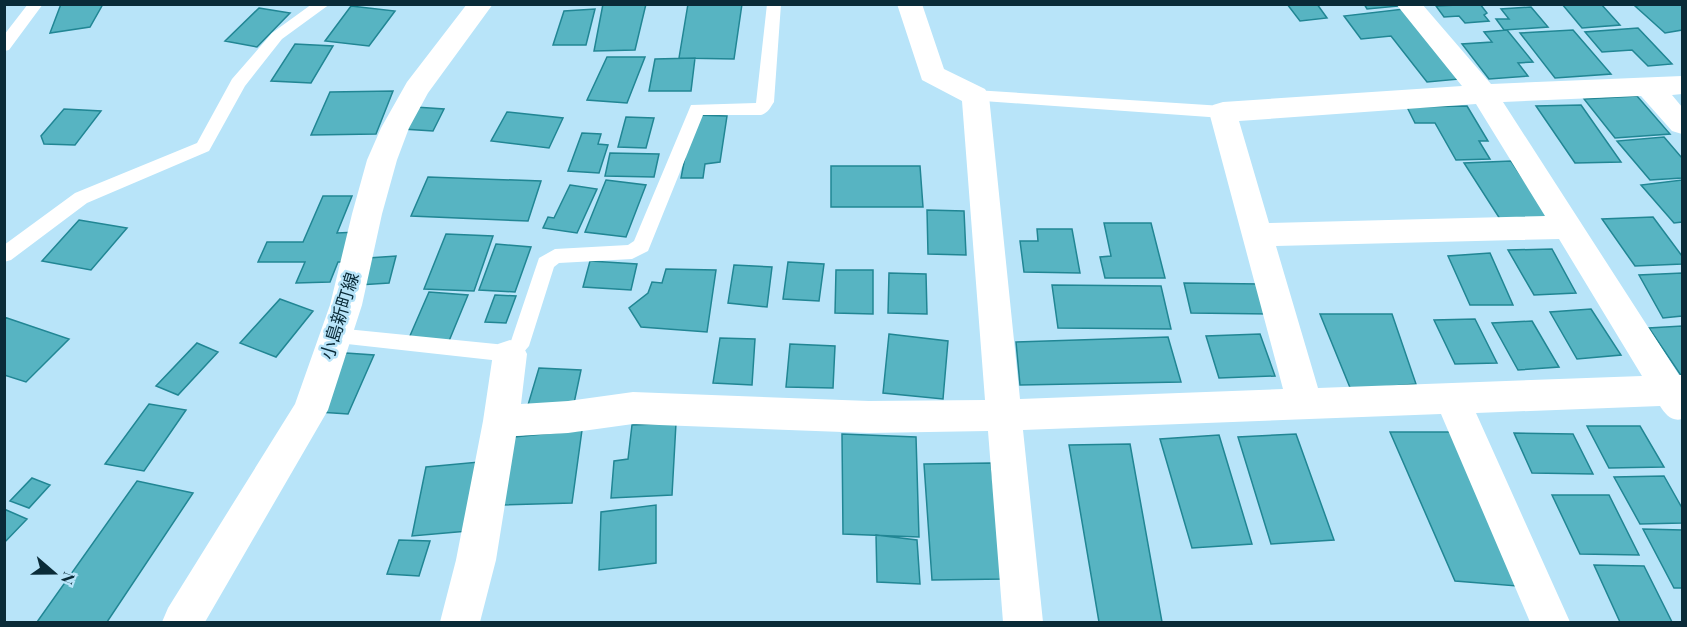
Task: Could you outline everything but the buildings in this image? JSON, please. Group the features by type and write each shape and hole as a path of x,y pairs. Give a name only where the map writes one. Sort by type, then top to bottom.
{"street":[{"path":"909,4 932,74 975,96 1023,622"},
{"path":"1408,4 1484,94 1567,227 1679,397"},
{"name":"小島新町線","path":"182,622 310,410 346,304 382,160 395,128 417,89 480,5"},
{"path":"1305,405 1223,112 1484,94 1683,85"},
{"path":"1648,86 1683,124"},
{"path":"1258,235 1567,227"},
{"path":"460,622 476,561 501,421 510,354"},
{"path":"501,421 568,417 633,408 869,417 1005,415 1452,399 1679,397"},
{"path":"1452,399 1550,622"}],"lane":[{"path":"4,46 36,4"},
{"path":"4,255 81,198 203,147 238,83 278,36 323,4"},
{"path":"336,336 510,354 519,346 546,262 555,256 632,252 641,246 696,109 761,109 766,102 774,4"},
{"path":"975,96 1223,112"}]}
